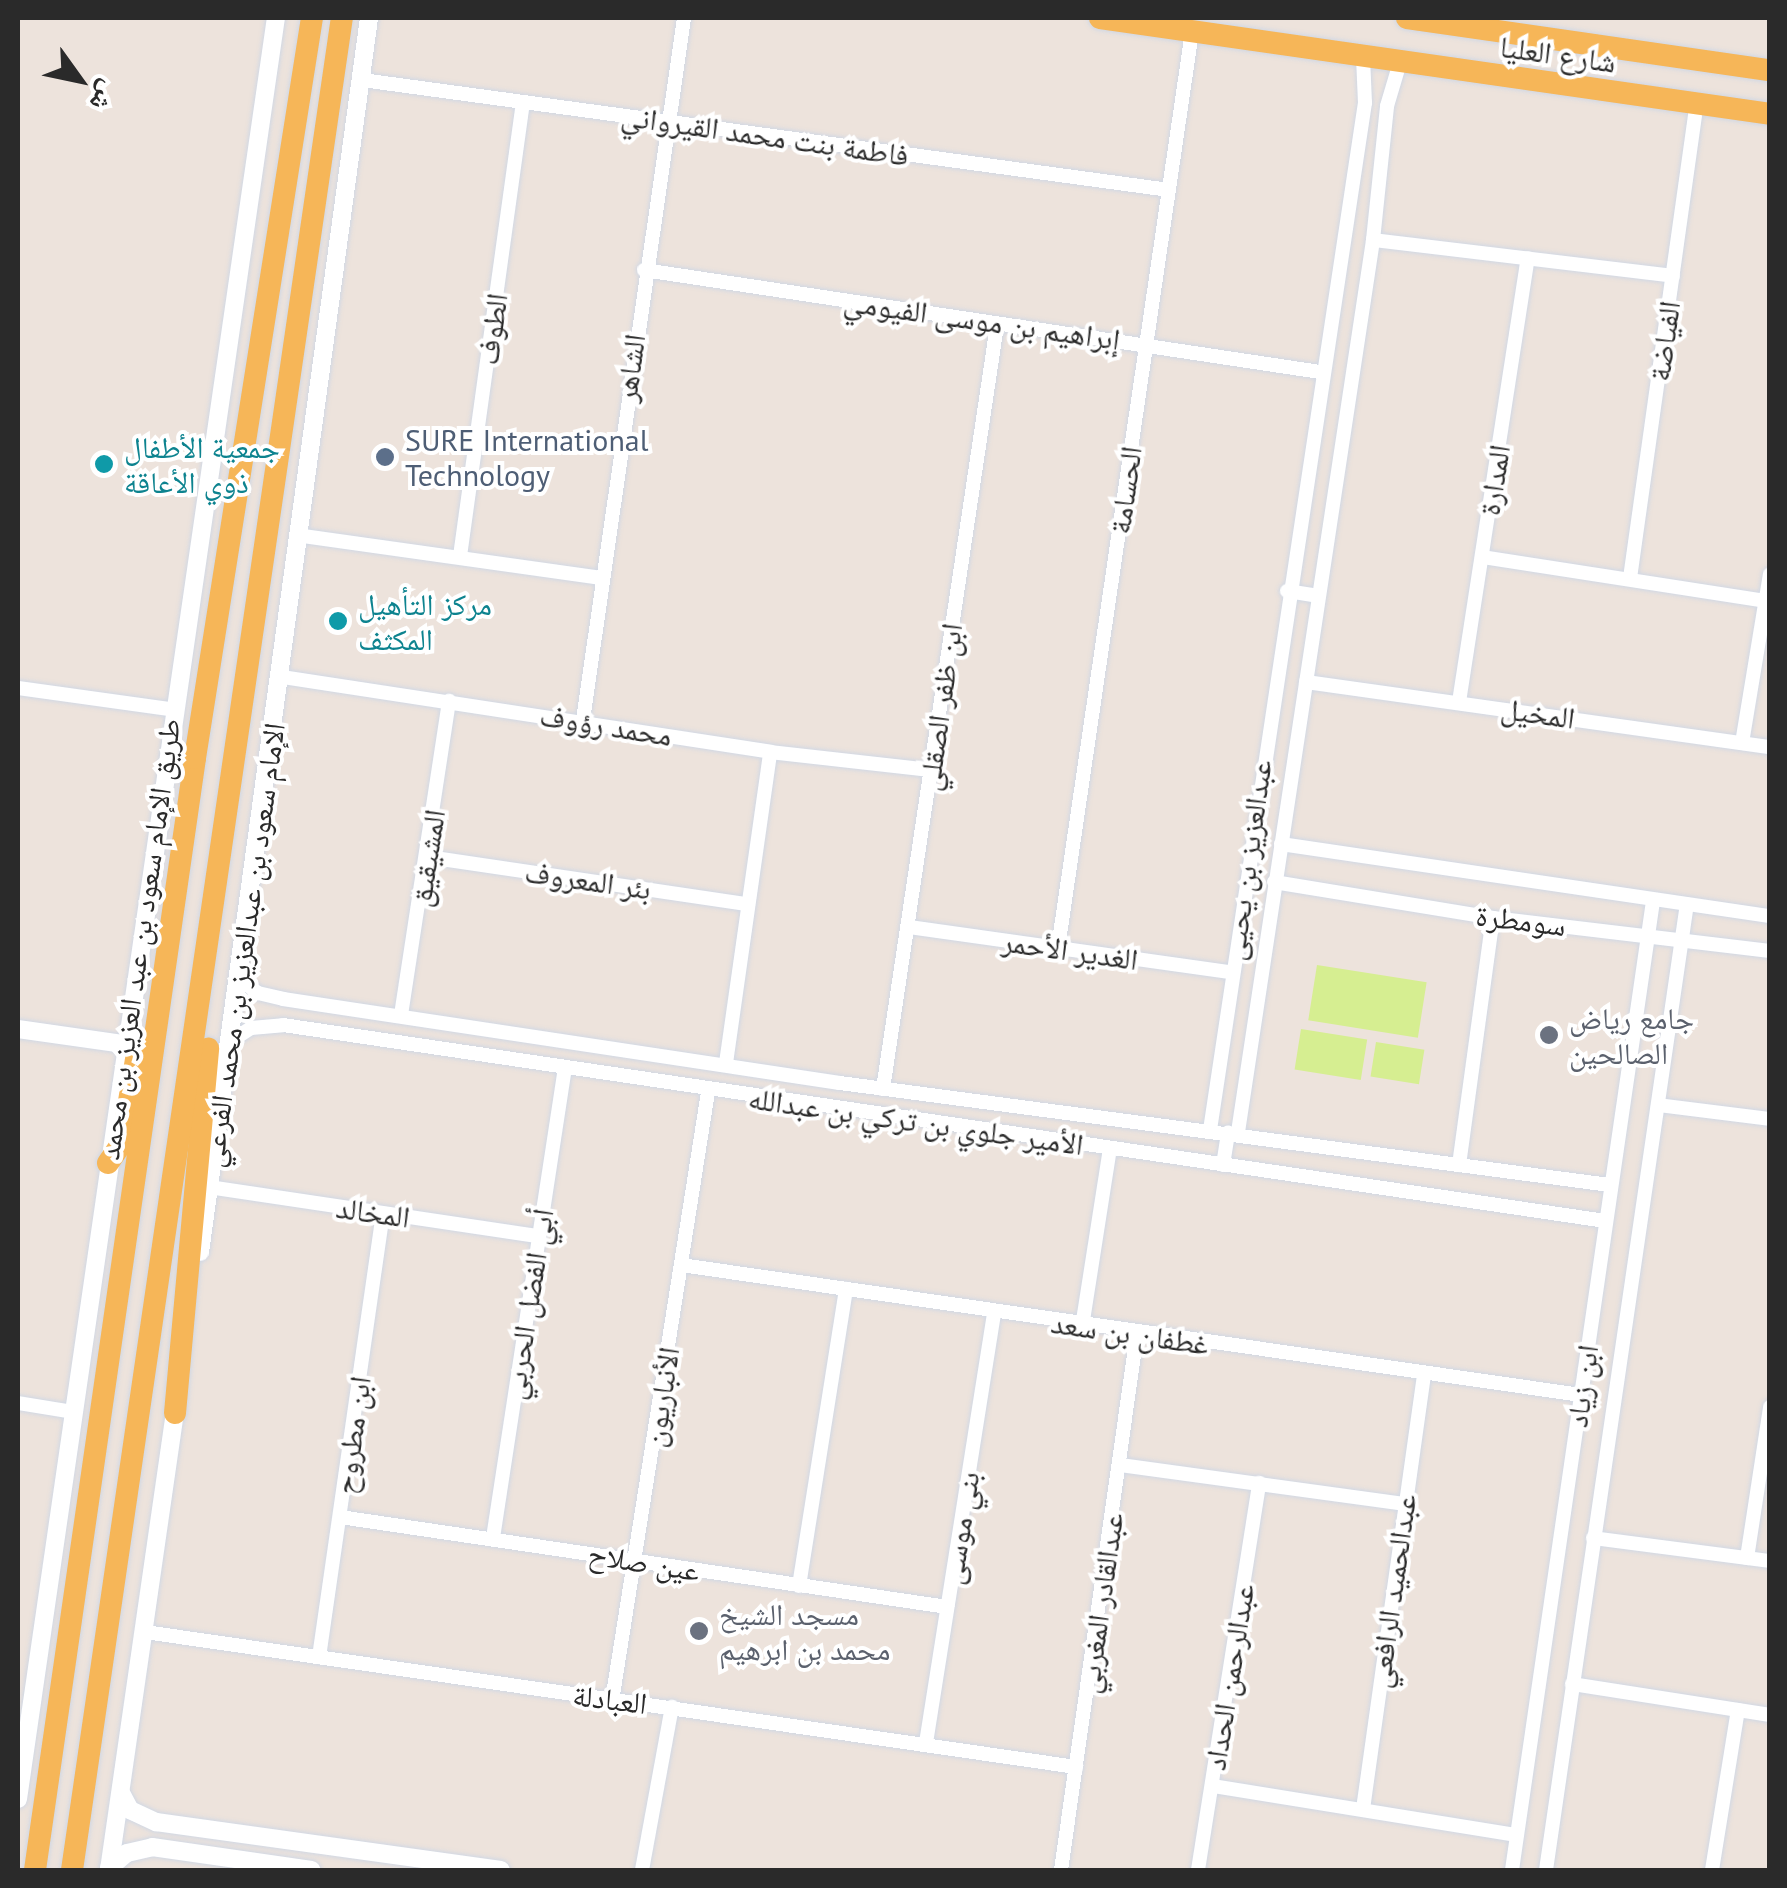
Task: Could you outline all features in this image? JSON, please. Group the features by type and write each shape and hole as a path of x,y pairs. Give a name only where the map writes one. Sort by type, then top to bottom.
{"main road":[{"name":"طريق الإمام سعود بن عبد العزيز بن محمد","path":"35,1870 170,931 312,18"},
{"path":"72,1870 229,822 342,18"},
{"name":"شارع العليا","path":"1100,18 1770,114"},
{"name":"شارع العليا","path":"1407,18 1474,22 1770,70"},
{"path":"175,1413 229,822"},
{"path":"108,1163 122,1142 154,963 170,931"}],"street":[{"path":"18,1800 124,1044 276,18"},
{"name":"الإمام سعود بن عبدالعزيز بن محمد الفرعي","path":"109,1869 303,536 370,18"},
{"name":"الشاهر","path":"583,720 644,270 684,18"},
{"name":"الحسامة","path":"1058,948 1192,32"},
{"name":"عبدالعزيز بن يحيى","path":"1210,1130 1287,590 1365,103 1363,57"},
{"name":"عبدالعزيز بن يحيى","path":"1223,1165 1233,1132 1282,844 1373,240 1387,106 1400,62"},
{"name":"فاطمة بنت محمد القيرواني","path":"362,80 1168,190"},
{"name":"الطوف","path":"460,556 523,102"},
{"path":"1365,103 1387,106"},
{"name":"الفياضة","path":"1630,578 1696,104"},
{"path":"1373,240 1673,276"},
{"name":"المدارة","path":"1460,702 1528,258"},
{"name":"إبراهيم بن موسى الفيومي","path":"644,270 1320,372"},
{"name":"ابن ظفر الصقلي","path":"884,1089 997,325"},
{"path":"303,536 600,578"},
{"path":"1482,557 1765,601"},
{"path":"1742,743 1770,574"},
{"path":"1287,590 1317,596"},
{"name":"محمد رؤوف","path":"282,677 583,720 770,752 930,770"},
{"name":"المخيل","path":"1306,682 1770,747"},
{"path":"18,688 176,710"},
{"name":"المشيقيق","path":"401,1015 449,701"},
{"path":"726,1063 770,752"},
{"name":"سومطرة","path":"1282,844 1770,916"},
{"name":"بئر المعروف","path":"428,856 747,904"},
{"name":"سومطرة","path":"1274,882 1493,918 1770,951"},
{"name":"ابن زياد","path":"1512,1870 1653,901"},
{"name":"ابن زياد","path":"1546,1870 1687,904"},
{"path":"1459,1165 1493,918"},
{"name":"الغدير الأحمر","path":"909,927 1230,972"},
{"name":"الأمير جلوي بن تركي بن عبدالله","path":"236,976 258,992 283,999 840,1083 1610,1184"},
{"path":"283,999 272,1002 266,1015 283,1025"},
{"name":"الأمير جلوي بن تركي بن عبدالله","path":"231,1041 250,1028 283,1025 708,1092 836,1106 1605,1221"},
{"path":"18,1030 124,1044"},
{"name":"أبي الفضل الحربي","path":"493,1538 565,1070"},
{"path":"813,1103 818,1078"},
{"path":"836,1106 840,1083"},
{"name":"الأنباريون","path":"612,1701 708,1092"},
{"path":"1658,1105 1770,1119"},
{"path":"1082,1327 1110,1148"},
{"name":"المخالد","path":"210,1188 538,1236"},
{"name":"ابن مطروح","path":"319,1656 383,1214"},
{"name":"غطفان بن سعد","path":"681,1265 1082,1327 1581,1394"},
{"path":"798,1586 846,1289"},
{"name":"بني موسى","path":"926,1743 994,1312"},
{"name":"عبدالقادر المغربي","path":"1060,1870 1137,1334"},
{"name":"عبدالحميد الرافعي","path":"1363,1809 1424,1372"},
{"path":"18,1403 73,1412"},
{"path":"1747,1558 1770,1408"},
{"path":"1120,1465 1404,1504"},
{"name":"عبدالرحمن الحداد","path":"1198,1870 1258,1483"},
{"name":"عين صلاح","path":"340,1517 947,1607"},
{"path":"1593,1538 1770,1561"},
{"name":"العبادلة","path":"145,1632 1076,1766"},
{"path":"1572,1684 1770,1715"},
{"path":"642,1870 672,1707"},
{"path":"1729,1870 1712,1869 1738,1710"},
{"path":"1213,1786 1516,1835"},
{"path":"120,1793 130,1810 156,1822 501,1870"},
{"path":"152,1847 146,1836 156,1822"},
{"path":"109,1869 127,1853 152,1847 311,1870"}],"green space":[{"path":"1317,965 1427,982 1418,1038 1308,1020"},
{"path":"1301,1029 1367,1039 1361,1080 1295,1069"},
{"path":"1376,1042 1424,1050 1419,1084 1371,1077"}],"place":[{"name":"SURE International Technology","path":"385,457"},
{"name":"جمعية الأطفال ذوي الأعاقة","path":"104,464"},
{"name":"مركز التأهيل المكثف","path":"338,621"},
{"name":"جامع رياض الصالحين","path":"1549,1035"},
{"name":"مسجد الشيخ محمد بن ابرهيم","path":"699,1631"}]}
